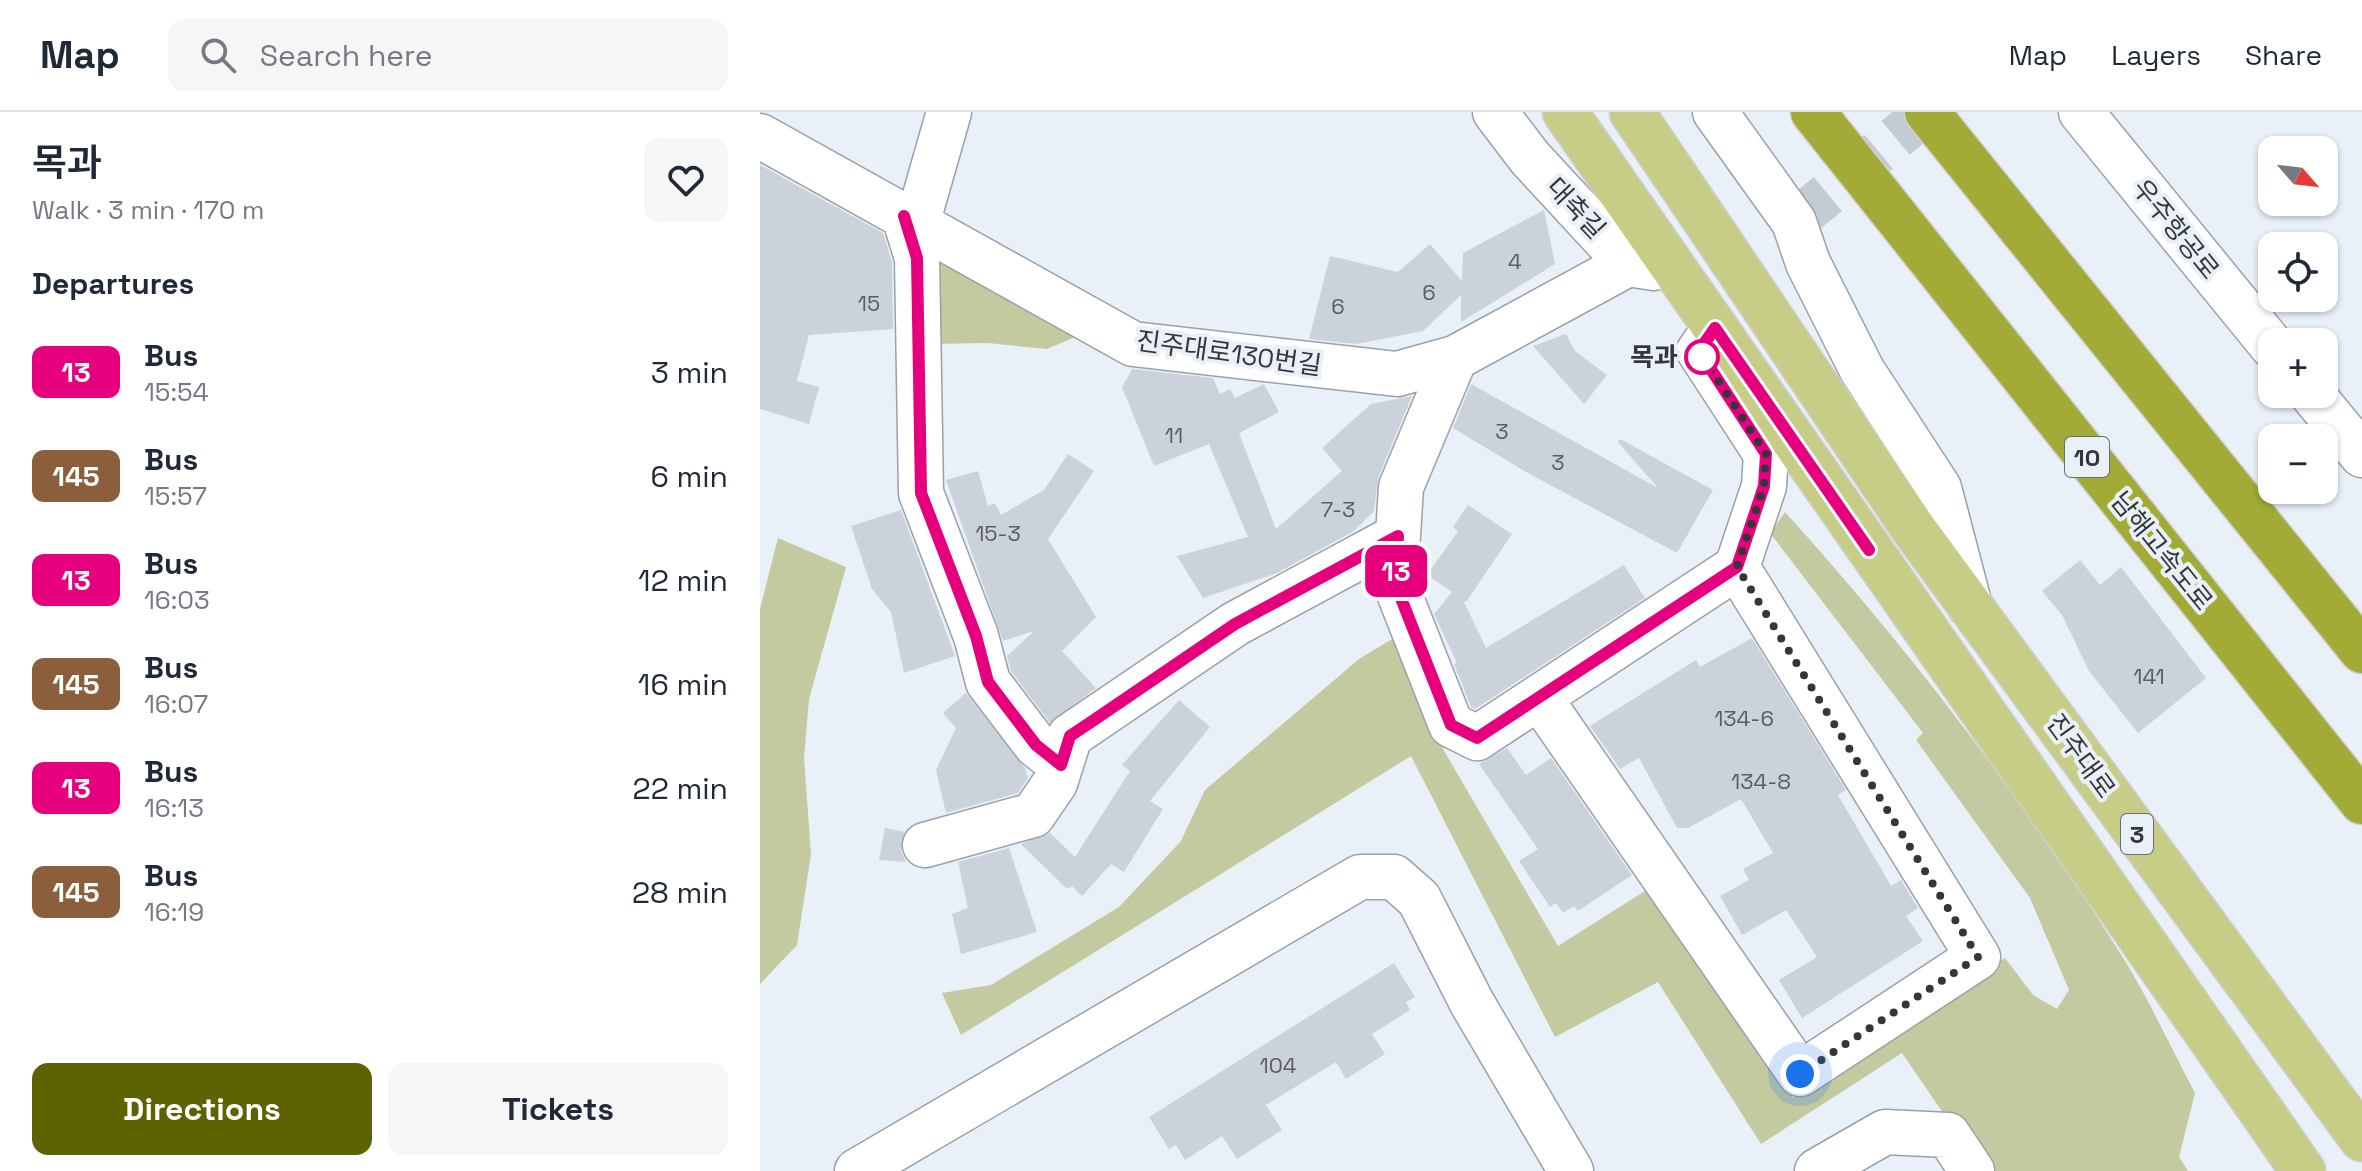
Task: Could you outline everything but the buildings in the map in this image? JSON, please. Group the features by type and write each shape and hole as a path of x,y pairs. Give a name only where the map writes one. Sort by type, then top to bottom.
{"highway":[{"name":"남해고속도로","path":"1813,112 2362,802"},
{"path":"1927,112 2362,651"}],"main road":[{"name":"3","path":"1565,112 2299,1167"},
{"name":"진주대로","path":"1632,112 1913,528 2358,1133"}],"street":[{"path":"949,112 910,220 917,258 921,493 976,636 988,682 1036,745 1061,765"},
{"name":"대축길","path":"1495,112 1530,158 1628,264"},
{"path":"1715,112 1808,263 1862,370 1939,488 1970,606"},
{"name":"우주항공로","path":"2081,112 2258,329"},
{"name":"진주대로130번길","path":"760,136 1133,344 1397,374 1455,358 1628,264"},
{"path":"1628,264 1676,272"},
{"path":"1455,358 1401,487 1395,583 1451,725 1477,738 1737,567 1764,486 1766,454 1699,351 1715,328"},
{"path":"2323,408 2362,455"},
{"path":"925,845 1033,815 1055,783 1070,736 1235,624 1398,536"},
{"path":"1539,697 1800,1074 1978,957 1737,567"},
{"path":"857,1171 1360,877 1394,877 1419,899 1472,1003 1571,1171"},
{"path":"1817,1171 1885,1132 1948,1135 1972,1171"}],"green space":[{"path":"928,246 1082,334 1047,349 987,343 932,344"},
{"path":"1785,512 1876,617 1962,725 2044,838 2130,970 2195,1093 2179,1157 2188,1171 1983,1171 1902,1053 1761,1144 1658,982 1555,1037 1411,756 961,1035 942,993 991,985 1119,907 1181,841 1205,790 1359,659 1397,636 1443,749 1558,946 1645,891 1793,1098 2005,958 2033,995 2057,1009 2069,990 2030,898 1916,740 1923,733 1770,533"},
{"path":"778,538 846,567 809,699 804,758 811,854 797,945 760,984 760,609"}],"tunnel":[{"path":"1794,222 1927,112"}],"bus line":[{"name":"13","path":"904,216 917,258 921,493 947,569 976,636 988,682 1036,745 1061,765 1070,736 1235,624 1398,536 1395,583 1451,725 1477,738 1737,567 1764,486 1766,454 1699,351 1715,328 1869,550"}],"place":[{"name":"목과","path":"1702,357"}],"route":[{"path":"1702,357 1699,351 1766,454 1764,486 1737,567 1978,957 1800,1074"}]}
